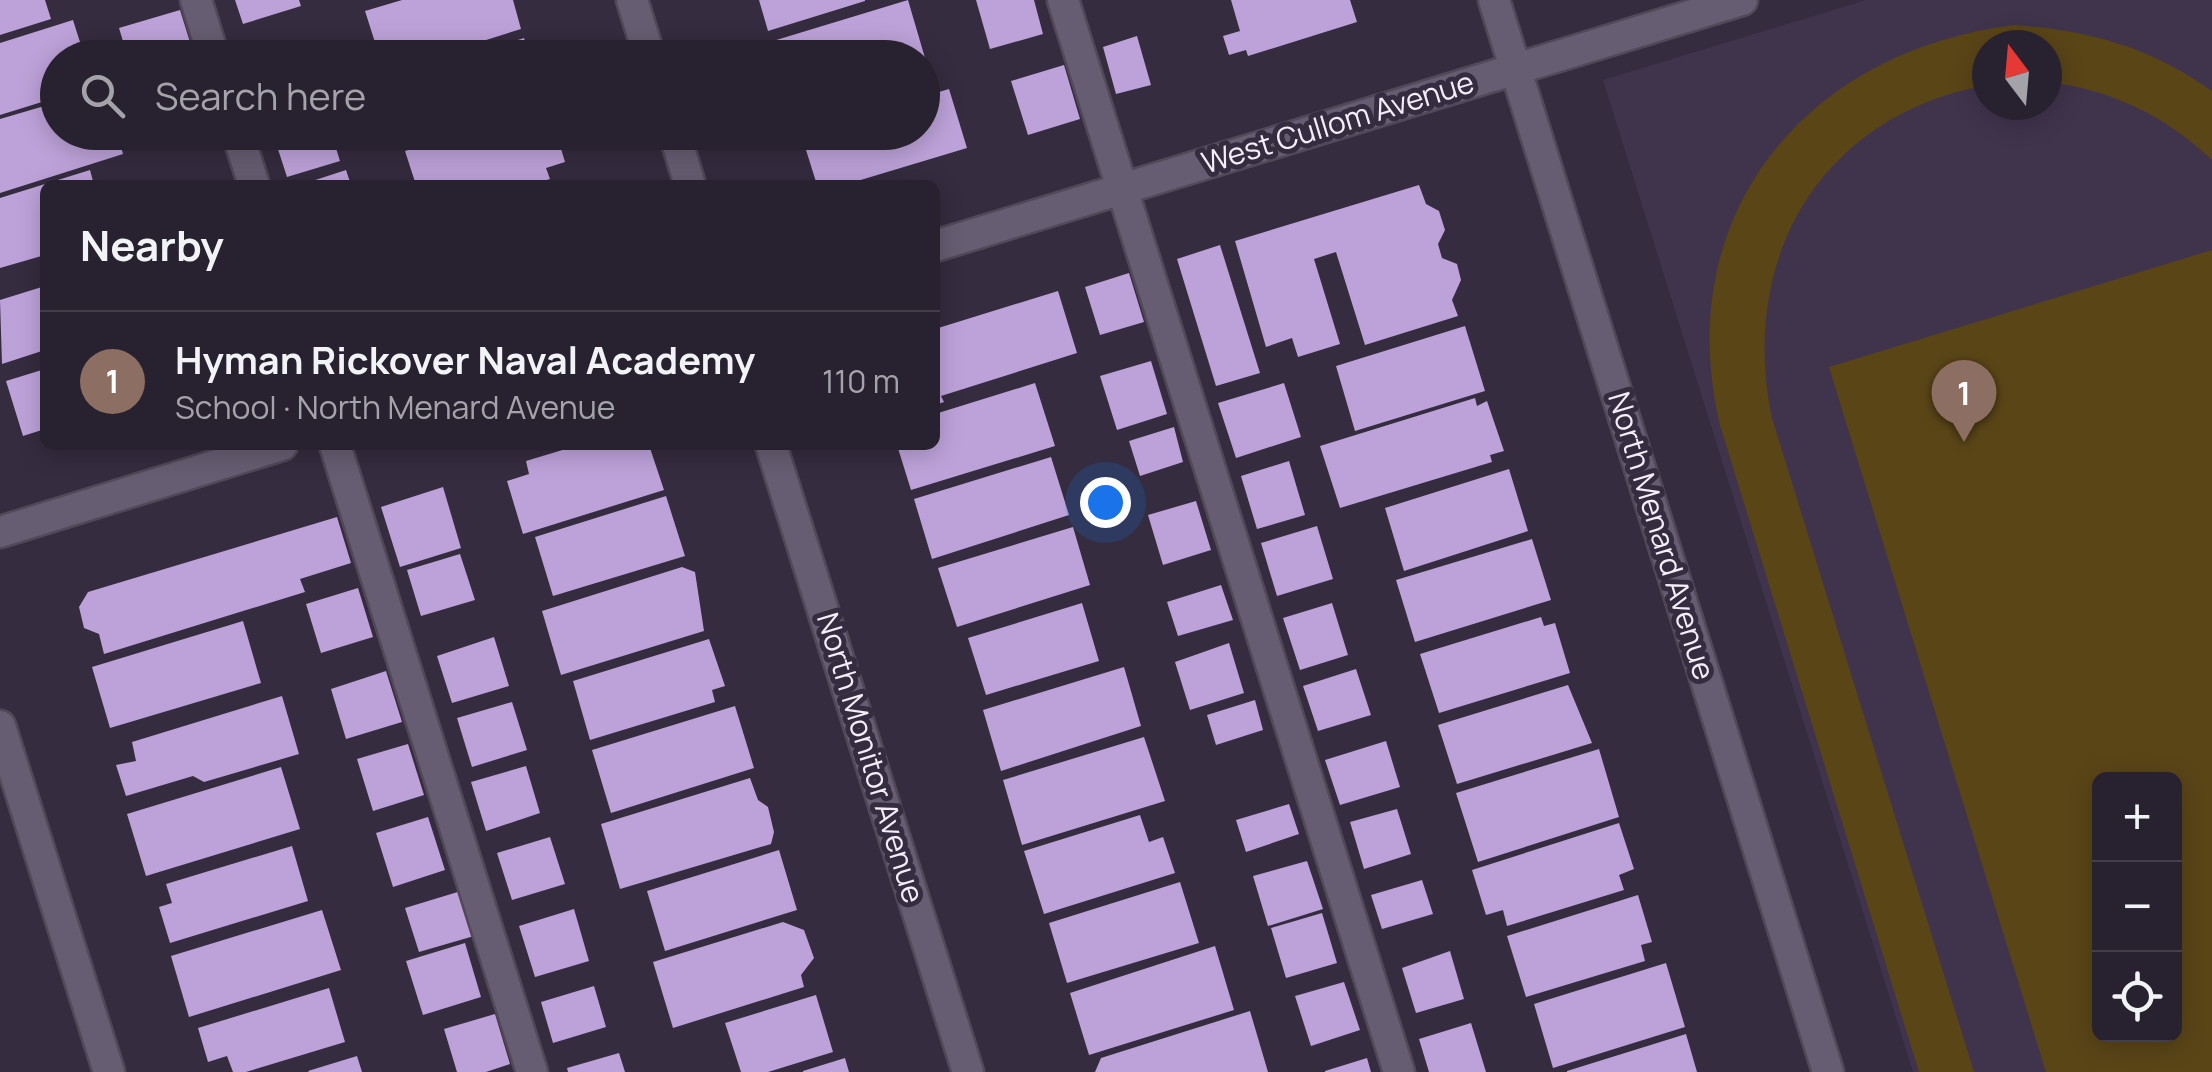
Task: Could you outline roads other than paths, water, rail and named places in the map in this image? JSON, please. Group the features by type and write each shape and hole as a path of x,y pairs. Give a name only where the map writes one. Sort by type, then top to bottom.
{"street":[{"path":"196,0 208,40"},
{"path":"632,0 644,40"},
{"path":"1063,0 1399,1072"},
{"name":"North Menard Avenue","path":"1494,0 1828,1072"},
{"name":"West Cullom Avenue","path":"940,244 1742,0"},
{"path":"243,150 252,180"},
{"path":"679,150 688,180"},
{"path":"0,532 266,450"},
{"path":"337,450 532,1072"},
{"name":"North Monitor Avenue","path":"774,450 968,1072"},
{"path":"0,726 109,1072"}],"place":[{"name":"Hyman Rickover Naval Academy","path":"1964,442"}]}
